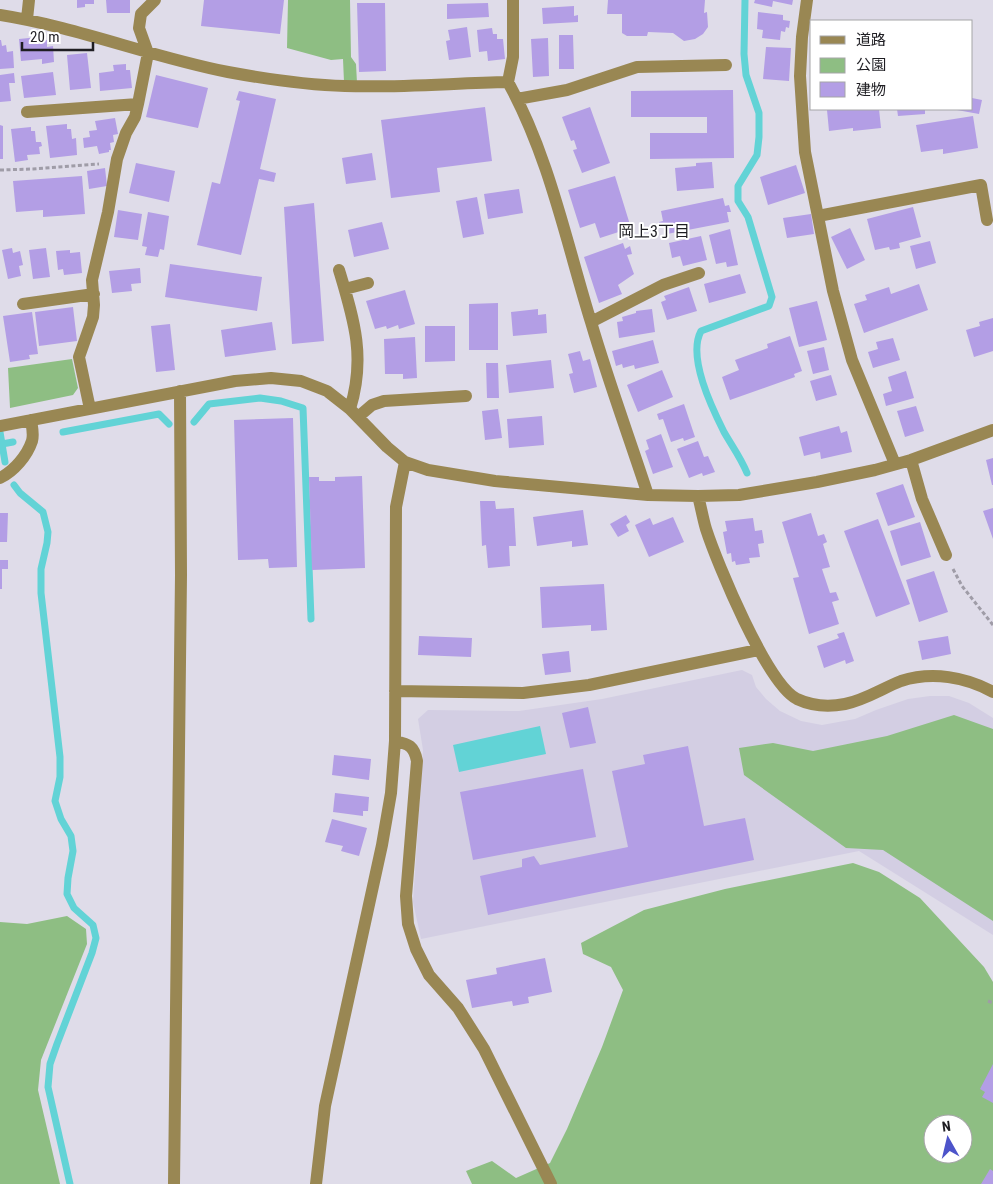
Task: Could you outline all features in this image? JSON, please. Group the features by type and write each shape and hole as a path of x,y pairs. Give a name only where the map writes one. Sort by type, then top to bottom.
{"street":[{"path":"27,19 29,0"},
{"path":"90,409 79,357 93,317 94,294 92,280 108,212 117,162 126,133 136,117 148,53 138,28 142,14 155,0"},
{"path":"514,0 513,57 508,82 539,152 558,207 591,322 648,494"},
{"path":"808,0 802,37 800,76 805,152 833,291 852,360 895,464"},
{"path":"0,15 27,19 148,53 228,72 344,86 508,82"},
{"path":"517,99 567,90 637,67 726,65"},
{"path":"27,112 138,104"},
{"path":"818,216 981,185 987,220"},
{"path":"339,270 354,322 359,362 354,413"},
{"path":"591,322 663,285 699,273"},
{"path":"345,289 368,283"},
{"path":"23,304 94,294"},
{"path":"5,426 235,380 270,378 301,381 327,391 354,413 387,447 405,462 428,470 495,481 648,494 698,496 739,495 817,482 911,460 993,430"},
{"path":"174,1184 181,575 180,391"},
{"path":"354,413 384,400 466,396"},
{"path":"0,478 20,462 32,441 31,420"},
{"path":"911,460 922,499 946,555"},
{"path":"316,1184 325,1106 382,845 391,793 395,690 396,507 405,462"},
{"path":"698,496 707,530 722,570 758,650 777,680 796,698 821,706 846,704 903,681 925,677 952,677 976,683 993,692"},
{"path":"395,690 524,693 590,685 758,650"},
{"path":"394,741 407,744 415,751 417,761 406,896 408,924 416,949 429,975 458,1008 472,1028 551,1184"}],"path":[{"path":"0,170 70,167 117,162"},
{"path":"946,555 962,586 993,625"},
{"path":"988,1001 993,1003"}],"shaded area":[{"path":"742,670 752,675 756,687 766,699 780,711 801,721 822,725 855,719 908,699 930,696 949,696 969,703 993,718 993,935 859,851 421,939 413,902 423,750 418,719 428,710 519,711 602,699"}],"green space":[{"path":"288,0 350,0 351,57 356,64 357,83 344,82 343,59 331,60 287,48"},
{"path":"72,359 78,388 73,395 10,408 8,368"},
{"path":"954,715 993,729 993,921 883,850 846,848 744,775 739,748 773,743 813,751 887,736"},
{"path":"853,863 879,872 920,898 984,967 993,982 993,1177 988,1184 472,1184 466,1171 492,1161 516,1178 550,1163 567,1129 602,1047 623,990 611,967 583,954 581,943 644,910 725,889"},
{"path":"67,916 86,929 87,944 41,1060 38,1090 60,1184 0,1184 0,922 27,924"}],"water":[{"path":"540,726 546,754 459,772 453,745"}],"building":[{"path":"77,0 94,0 94,4 85,4 85,7 77,8"},
{"path":"106,0 130,0 130,13 107,13"},
{"path":"204,0 284,0 280,34 201,26"},
{"path":"608,0 705,0 704,13 707,12 708,27 703,34 695,39 684,41 673,33 648,32 647,36 627,36 622,33 622,14 607,14"},
{"path":"755,0 793,0 792,5 773,1 772,7 754,3"},
{"path":"357,3 385,3 386,71 359,72"},
{"path":"488,3 489,17 447,19 447,4"},
{"path":"574,6 574,16 578,15 578,22 543,24 542,8"},
{"path":"758,12 783,15 783,20 790,21 789,28 786,27 785,32 781,31 780,40 762,38 763,30 757,29"},
{"path":"467,27 471,57 449,60 446,41 450,40 448,30"},
{"path":"492,28 493,34 497,34 497,39 503,39 505,59 488,61 487,51 479,52 477,30"},
{"path":"559,35 573,35 574,69 559,69"},
{"path":"39,37 40,41 47,40 47,47 53,46 54,62 42,64 42,59 21,61 19,39"},
{"path":"548,38 549,76 533,77 531,39"},
{"path":"0,40 2,46 6,45 7,52 13,51 14,68 0,69"},
{"path":"766,47 791,48 789,81 763,79"},
{"path":"87,53 91,88 70,90 67,55"},
{"path":"126,64 126,70 130,70 132,88 100,91 99,73 114,71 113,65"},
{"path":"53,72 56,95 24,98 21,76"},
{"path":"14,73 15,83 9,83 11,101 0,102 0,75"},
{"path":"156,75 208,88 198,128 146,117"},
{"path":"733,90 734,158 650,159 650,133 707,133 707,117 631,117 631,91"},
{"path":"239,91 276,99 260,169 276,173 274,182 259,179 241,255 197,245 212,182 220,184 240,101 236,100"},
{"path":"973,98 982,100 979,114 957,110 973,110"},
{"path":"485,107 492,161 437,168 440,192 391,198 381,120"},
{"path":"590,107 610,163 582,173 573,150 577,149 574,140 571,141 562,117"},
{"path":"827,110 879,110 881,128 853,131 853,128 829,131"},
{"path":"897,110 925,110 925,114 898,116"},
{"path":"973,116 978,148 943,154 943,149 921,152 916,125"},
{"path":"115,118 118,134 113,135 114,142 110,143 111,150 109,152 99,154 97,146 84,148 83,138 90,137 89,131 97,130 95,121"},
{"path":"67,124 67,129 71,129 72,139 76,138 77,155 50,158 46,126"},
{"path":"0,125 3,126 3,159 0,159"},
{"path":"31,127 31,131 35,131 36,142 41,142 42,146 39,147 40,154 27,155 28,160 15,162 11,129"},
{"path":"372,153 376,180 346,184 342,158"},
{"path":"712,162 714,188 677,191 675,168 696,166 696,163"},
{"path":"136,163 175,171 169,202 129,193"},
{"path":"796,165 805,193 768,205 760,177"},
{"path":"105,168 107,186 89,189 87,171"},
{"path":"82,176 85,214 43,217 43,210 16,212 13,181"},
{"path":"615,176 631,228 600,238 595,223 580,228 568,190"},
{"path":"519,189 523,213 488,219 484,194"},
{"path":"477,197 484,234 463,238 456,201"},
{"path":"723,198 725,206 729,205 731,212 727,212 729,222 667,234 665,228 660,228 659,222 663,221 661,211"},
{"path":"314,203 324,341 292,344 284,207"},
{"path":"913,207 921,237 899,243 900,248 890,250 889,247 875,250 867,219"},
{"path":"118,210 142,214 138,240 114,237"},
{"path":"148,212 169,216 164,250 160,249 158,257 145,255 147,247 142,246"},
{"path":"811,214 814,234 787,238 783,218"},
{"path":"382,222 389,249 354,257 348,230"},
{"path":"850,228 865,260 847,269 831,237"},
{"path":"730,229 738,265 727,267 726,262 716,264 709,235"},
{"path":"701,236 707,260 683,266 680,256 672,258 669,243"},
{"path":"930,241 936,263 916,269 910,246"},
{"path":"623,243 625,249 630,246 632,254 627,255 634,274 618,285 622,294 599,303 584,257"},
{"path":"12,248 13,253 20,251 23,265 19,266 21,276 8,279 2,250"},
{"path":"46,248 50,277 33,279 29,250"},
{"path":"70,250 70,253 80,252 82,273 64,275 63,269 58,270 56,251"},
{"path":"170,264 262,277 257,311 165,297"},
{"path":"140,268 141,283 131,284 132,291 112,293 109,271"},
{"path":"740,274 746,293 709,303 704,284"},
{"path":"919,284 928,310 864,333 854,304 867,300 865,295 889,287 891,294"},
{"path":"689,287 697,311 667,320 661,302 666,300 664,296"},
{"path":"405,290 415,324 399,329 398,325 387,329 386,326 375,329 366,301"},
{"path":"817,301 827,340 799,347 789,308"},
{"path":"498,303 498,350 469,350 469,304"},
{"path":"73,307 77,341 39,346 35,312"},
{"path":"538,309 538,315 546,314 547,333 513,336 511,312"},
{"path":"652,309 655,332 619,338 617,322 623,321 622,317 636,313 636,311"},
{"path":"32,312 38,354 29,355 30,359 10,362 3,316"},
{"path":"993,318 993,351 974,357 966,330 980,326 979,322"},
{"path":"272,322 276,350 225,357 221,330"},
{"path":"170,324 175,370 156,372 151,326"},
{"path":"425,326 455,326 455,361 425,362"},
{"path":"790,336 802,371 794,374 795,377 730,400 722,377 739,370 735,360 768,348 767,344"},
{"path":"415,337 417,378 403,379 403,374 385,374 384,339"},
{"path":"893,338 900,360 873,368 868,352 878,349 876,342"},
{"path":"653,340 659,363 635,369 634,365 623,368 622,364 616,366 612,351"},
{"path":"824,347 829,370 813,374 807,351"},
{"path":"580,351 583,361 590,359 597,387 574,393 569,374 573,373 568,354"},
{"path":"551,360 554,388 509,393 506,365"},
{"path":"486,363 498,363 499,398 487,398"},
{"path":"662,370 673,397 638,412 627,385"},
{"path":"906,371 914,398 886,406 883,394 892,391 888,377"},
{"path":"831,375 837,395 816,401 810,381"},
{"path":"684,404 695,437 684,441 683,438 671,442 663,419 659,420 657,414"},
{"path":"916,406 924,431 905,437 897,411"},
{"path":"498,409 502,438 485,440 482,411"},
{"path":"542,416 544,445 509,448 507,419"},
{"path":"293,418 297,567 269,568 268,559 238,560 234,420"},
{"path":"839,426 841,433 847,431 852,452 821,459 820,452 804,456 799,437"},
{"path":"661,434 673,467 653,474 645,451 649,449 646,440"},
{"path":"698,441 704,457 708,456 715,472 703,476 702,473 689,478 677,449"},
{"path":"993,458 993,485 992,485 986,460"},
{"path":"362,476 365,568 312,570 309,477 319,477 319,481 335,481 335,477"},
{"path":"903,484 915,517 888,526 876,493"},
{"path":"480,501 495,501 496,509 514,508 516,546 509,546 510,566 488,568 486,545 482,546"},
{"path":"993,508 993,539 983,511"},
{"path":"583,510 588,545 572,547 572,541 537,546 533,517"},
{"path":"0,513 8,513 7,542 0,542"},
{"path":"811,513 818,536 824,534 827,542 823,544 830,567 822,569 830,593 836,592 839,600 832,602 839,624 809,634 793,578 799,577 782,522"},
{"path":"626,515 630,522 626,525 629,531 618,537 610,524"},
{"path":"673,517 684,542 649,557 635,525 650,518 653,525"},
{"path":"753,518 755,531 762,530 764,543 758,544 760,557 749,558 750,563 736,565 735,561 732,562 731,553 727,554 723,532 727,531 725,521"},
{"path":"878,519 910,604 876,617 844,531"},
{"path":"920,522 931,557 901,566 890,531"},
{"path":"0,560 8,560 8,569 2,569 2,589 0,589"},
{"path":"934,571 948,612 919,622 906,580"},
{"path":"604,584 607,630 591,631 591,625 542,628 540,587"},
{"path":"844,632 854,661 846,664 845,660 824,668 817,646 839,638 837,634"},
{"path":"419,636 472,638 471,657 418,655"},
{"path":"948,636 951,654 922,660 918,641"},
{"path":"569,651 571,672 545,675 542,654"},
{"path":"588,707 596,743 570,748 562,713"},
{"path":"688,746 704,826 745,818 754,860 488,915 480,876 522,867 522,859 534,856 540,865 628,847 612,771 645,764 643,755"},
{"path":"334,755 371,759 369,780 332,775"},
{"path":"583,769 596,837 473,860 460,792"},
{"path":"335,793 369,797 368,811 363,811 363,816 333,812"},
{"path":"332,819 367,828 359,856 341,851 343,846 325,842"},
{"path":"545,958 552,992 528,997 529,1003 513,1006 512,1001 472,1008 466,980 497,974 496,968"},
{"path":"993,1064 993,1103 982,1097 985,1092 980,1089"},
{"path":"990,1169 993,1171 993,1184 981,1184"}],"waterway":[{"path":"745,0 744,54 746,75 759,113 759,137 757,155 738,186 738,201 748,217 772,297 769,306 701,331 697,342 697,354 699,368 713,410 747,473"},
{"path":"194,422 209,404 260,398 281,401 303,408 311,619"},
{"path":"63,432 159,414 169,424"},
{"path":"0,432 5,462"},
{"path":"2,444 13,442"},
{"path":"14,485 20,493 43,512 48,532 41,569 41,593 60,757 60,777 55,801 61,819 71,836 73,851 67,894 74,908 93,925 96,938 50,1064 48,1087 70,1184"}],"district":[{"name":"岡上3丁目","path":"654,231"}]}
